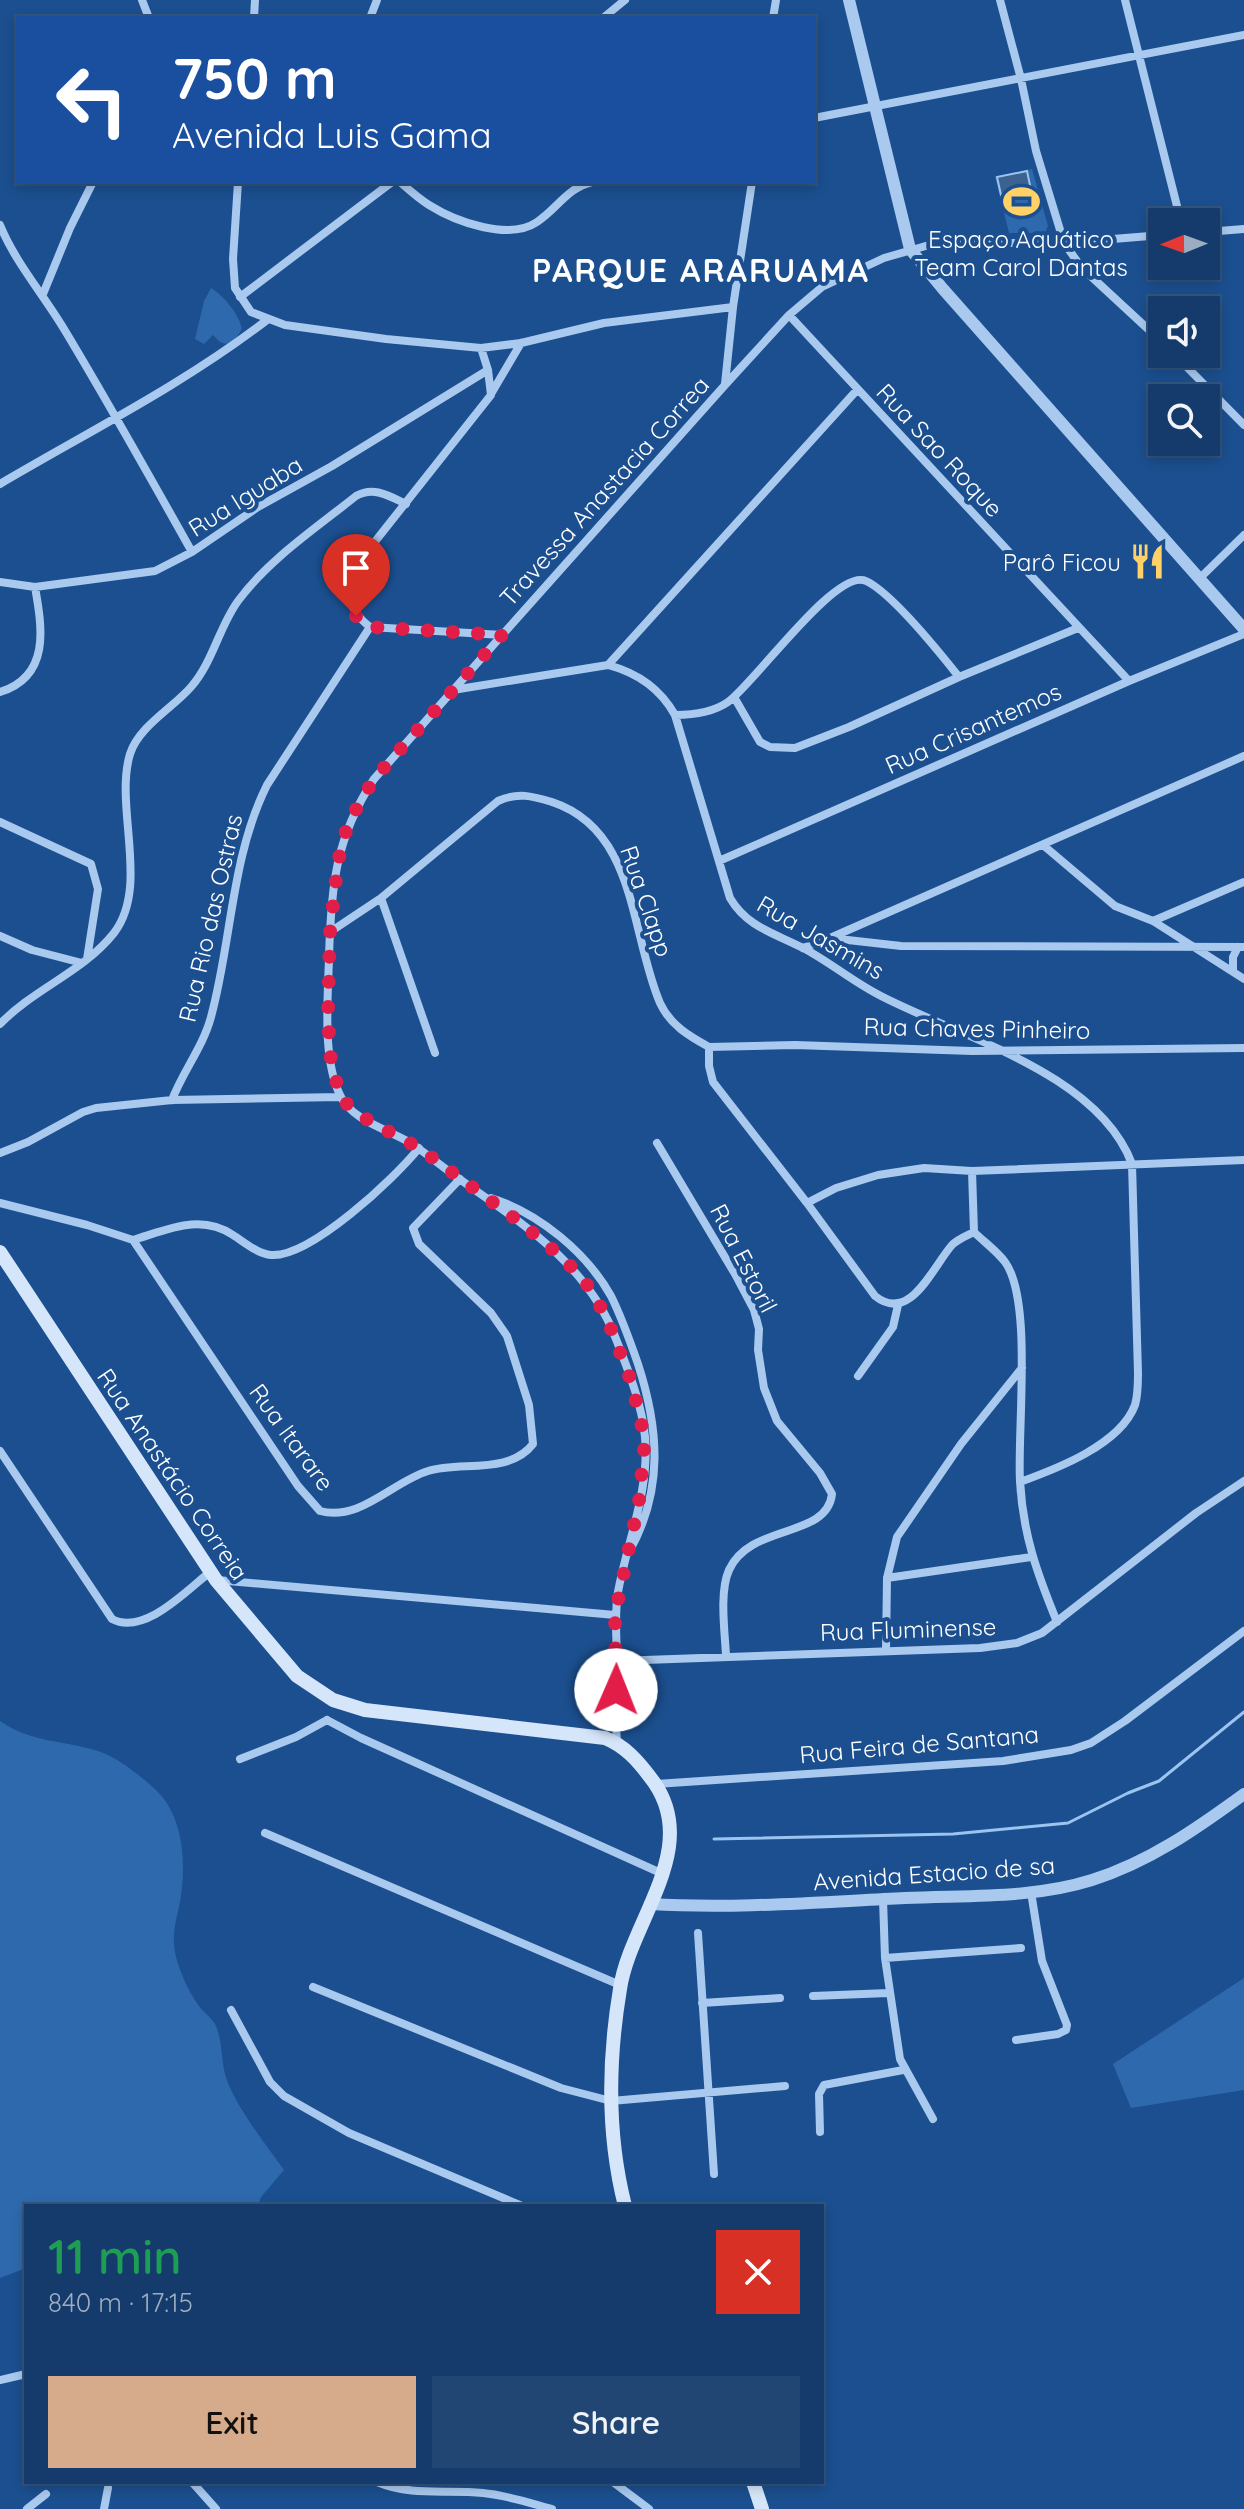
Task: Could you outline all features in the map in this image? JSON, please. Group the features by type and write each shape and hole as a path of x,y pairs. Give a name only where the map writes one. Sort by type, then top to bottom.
{"main road":[{"name":"Rua Anastácio Correia","path":"0,1252 213,1576 297,1676 333,1700 365,1710 580,1733 617,1743"},
{"path":"617,1743 656,1784 667,1809 670,1828 670,1849 663,1874 620,1985 611,2101 617,2173 625,2204"},
{"path":"754,2484 762,2509"}],"street":[{"path":"605,16 625,0"},
{"path":"849,0 910,249 1244,632"},
{"path":"1000,0 1044,183 1064,243 1082,268 1148,329"},
{"path":"1125,0 1177,208"},
{"path":"816,118 1244,35"},
{"path":"43,294 92,184"},
{"path":"238,184 233,279 240,297 251,312 285,325 481,348 521,343 604,323 733,307"},
{"path":"240,297 389,184"},
{"path":"402,184 430,206 465,221 503,229 522,229 545,216 573,188 586,184"},
{"path":"725,385 752,184"},
{"path":"0,225 8,244 43,294 118,418 192,552"},
{"path":"1220,231 1244,229"},
{"name":"Travessa Anastacia Correa","path":"340,1097 329,1040 330,932 338,862 348,823 374,779 789,315 832,282 910,249 936,243 1064,243 1148,236"},
{"name":"Rua Sao Roque","path":"789,315 1129,681"},
{"path":"0,484 118,418 239,342 267,320"},
{"path":"502,635 370,627 356,616 349,591 353,574 362,558 491,395 521,343"},
{"path":"481,348 491,395"},
{"path":"1188,368 1244,425"},
{"name":"Rua Iguaba","path":"0,582 35,587 155,571 192,552 258,507 346,458 488,370"},
{"path":"452,690 608,665 857,390"},
{"path":"0,1024 24,1001 85,962 114,933 128,897 127,778 131,751 138,738 197,680 237,603 283,555 364,491 383,493 406,504"},
{"path":"1200,578 1244,535"},
{"path":"675,715 718,708 734,697 824,600 852,579 864,580 880,591 938,650 959,677"},
{"path":"0,692 14,687 32,669 37,657 41,623 35,587"},
{"name":"Rua Rio das Ostras","path":"172,1100 202,1043 211,1017 239,868 255,809 267,785 370,627"},
{"path":"734,697 760,742 770,747 795,748 1078,628"},
{"name":"Rua Crisantemos","path":"719,861 1244,632"},
{"name":"Rua Jasmins","path":"608,665 650,684 665,698 675,715 730,898 741,915 758,927 803,948 879,995 1006,1051 1069,1091 1110,1124 1125,1145 1132,1164"},
{"path":"803,948 1244,756"},
{"name":"Rua Clapp","path":"330,932 381,898 498,801 523,794 573,810 592,823 615,855 660,1003 680,1030 709,1047"},
{"path":"0,822 91,864 98,889 85,962"},
{"path":"1043,845 1115,906 1153,921 1244,979"},
{"path":"1153,921 1244,882"},
{"path":"381,898 435,1053"},
{"path":"0,936 32,950 85,962"},
{"path":"830,938 901,946 1241,947"},
{"path":"1233,971 1233,957 1241,947"},
{"name":"Rua Chaves Pinheiro","path":"709,1047 795,1045 1006,1051 1244,1048"},
{"path":"709,1047 713,1082 884,1304 898,1305 910,1299 954,1243 974,1232"},
{"path":"0,1153 96,1108 172,1100 340,1097 369,1121 419,1148 550,1247 586,1283 601,1304 631,1381 645,1439 643,1479 615,1615 617,1743"},
{"name":"Rua Estoril","path":"657,1143 754,1310 759,1329 758,1350 764,1388 777,1421 820,1473 832,1494 827,1511 818,1519 764,1538 747,1548 733,1563 724,1593 726,1656"},
{"path":"0,1203 133,1240 184,1226 217,1225 268,1256 306,1245 329,1231 387,1183 419,1148"},
{"path":"807,1203 836,1188 878,1175 924,1168 972,1171 1244,1160"},
{"path":"1020,1482 1056,1469 1105,1440 1117,1430 1134,1407 1138,1373 1132,1164"},
{"path":"972,1171 974,1232 1009,1269 1016,1296 1022,1368 1020,1482 1031,1557 1057,1622"},
{"name":"Rua Itarare","path":"133,1240 298,1486 320,1511 346,1511 364,1506 386,1491 427,1472 511,1459 533,1444 529,1405 507,1336 491,1313 413,1235 413,1228 460,1179"},
{"path":"486,1196 506,1202 530,1216 574,1250 596,1273 611,1296 630,1341 650,1407 656,1445 648,1508 626,1558"},
{"path":"858,1376 893,1327 898,1305"},
{"path":"886,1650 887,1578 893,1547 911,1514 986,1410 1022,1368"},
{"path":"0,1451 112,1619 120,1624 132,1624 157,1614 213,1576 615,1615"},
{"name":"Rua Fluminense","path":"617,1661 980,1648 1030,1639 1057,1622 1196,1513 1244,1481"},
{"path":"887,1578 1031,1557"},
{"name":"Rua Feira de Santana","path":"656,1784 1003,1761 1071,1750 1091,1743 1125,1721 1244,1631"},
{"path":"240,1759 296,1737 327,1720 333,1700"},
{"path":"327,1720 663,1874"},
{"name":"Avenida Estacio de sa","path":"650,1904 780,1904 1031,1892 1081,1883 1138,1863 1184,1838 1244,1794"},
{"path":"265,1833 620,1985"},
{"path":"1016,2040 1058,2034 1066,2030 1067,2025 1042,1961 1031,1892"},
{"path":"883,1899 888,1993 903,2070 933,2119"},
{"path":"698,1933 714,2174"},
{"path":"885,1958 1021,1948"},
{"path":"313,1987 582,2095 611,2101 785,2086"},
{"path":"813,1996 888,1993"},
{"path":"702,2003 780,1998"},
{"path":"231,2010 270,2082 284,2096 349,2133 517,2204"},
{"path":"820,2132 819,2094 824,2085 903,2070"},
{"path":"0,2380 24,2374"},
{"path":"194,2484 216,2509"},
{"path":"382,2484 415,2493 488,2493 552,2509"},
{"path":"616,2484 649,2509"},
{"path":"104,2509 108,2488"},
{"path":"27,2509 46,2494"}],"shaded area":[{"name":"Espaço Aquático Team Carol Dantas","path":"1032,169 1048,226 1045,233 1009,233 995,177"},
{"path":"1027,171 1031,190 1001,195 997,177"},
{"path":"211,288 230,306 242,329 235,340 226,344 213,335 204,344 195,339 204,301"},
{"path":"0,1721 36,1737 106,1754 138,1774 167,1803 178,1830 183,1859 174,1939 179,1968 195,2000 215,2024 233,2094 284,2170 259,2204 24,2204 24,2269 0,2278"},
{"path":"1244,1978 1244,2090 1131,2108 1113,2064"}],"waterway":[{"path":"714,1839 953,1834 1068,1823 1159,1781 1244,1712"}],"place":[{"name":"Espaço Aquático Team Carol Dantas","path":"1021,202"},
{"name":"Parô Ficou","path":"1147,562"}],"district":[{"name":"PARQUE ARARUAMA","path":"701,270"}],"route":[{"path":"356,616 370,627 502,635 374,779 348,823 341,842 334,883 330,932 330,1054 340,1097 349,1106 369,1121 419,1148 521,1223 564,1259 601,1304 631,1381 645,1439 643,1479 615,1615 616,1690"}]}
